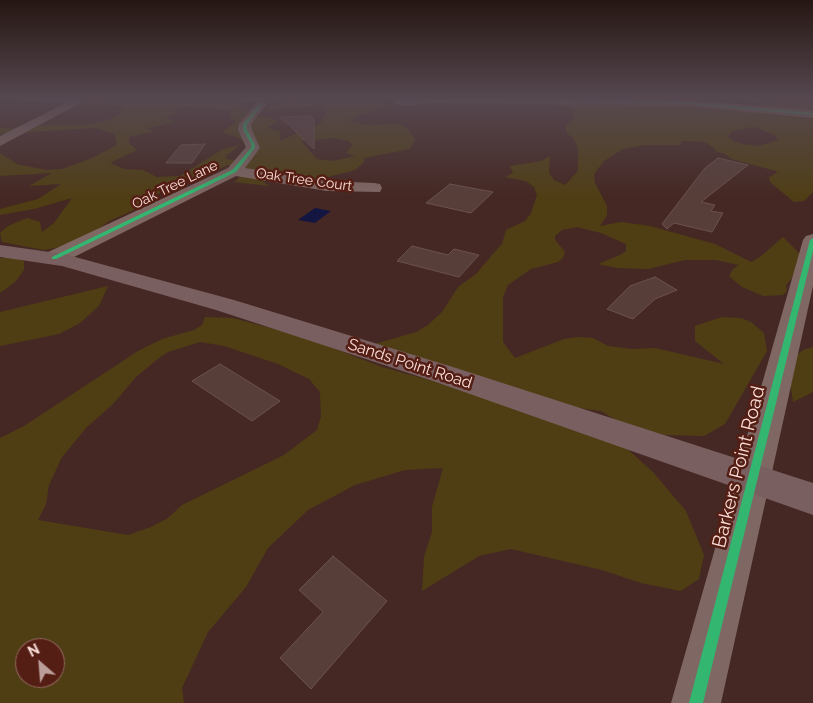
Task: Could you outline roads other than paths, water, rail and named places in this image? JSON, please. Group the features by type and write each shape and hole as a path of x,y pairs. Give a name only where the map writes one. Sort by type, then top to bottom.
{"main road":[{"name":"Sands Point Road","path":"0,251 54,258 225,305 427,369 813,500"}],"street":[{"path":"0,142 21,131"},
{"name":"Oak Tree Lane","path":"54,258 234,171 253,148 253,144 245,131"},
{"name":"Oak Tree Court","path":"234,171 327,186 374,188"},
{"name":"Barkers Point Road","path":"696,703 813,240"}]}
